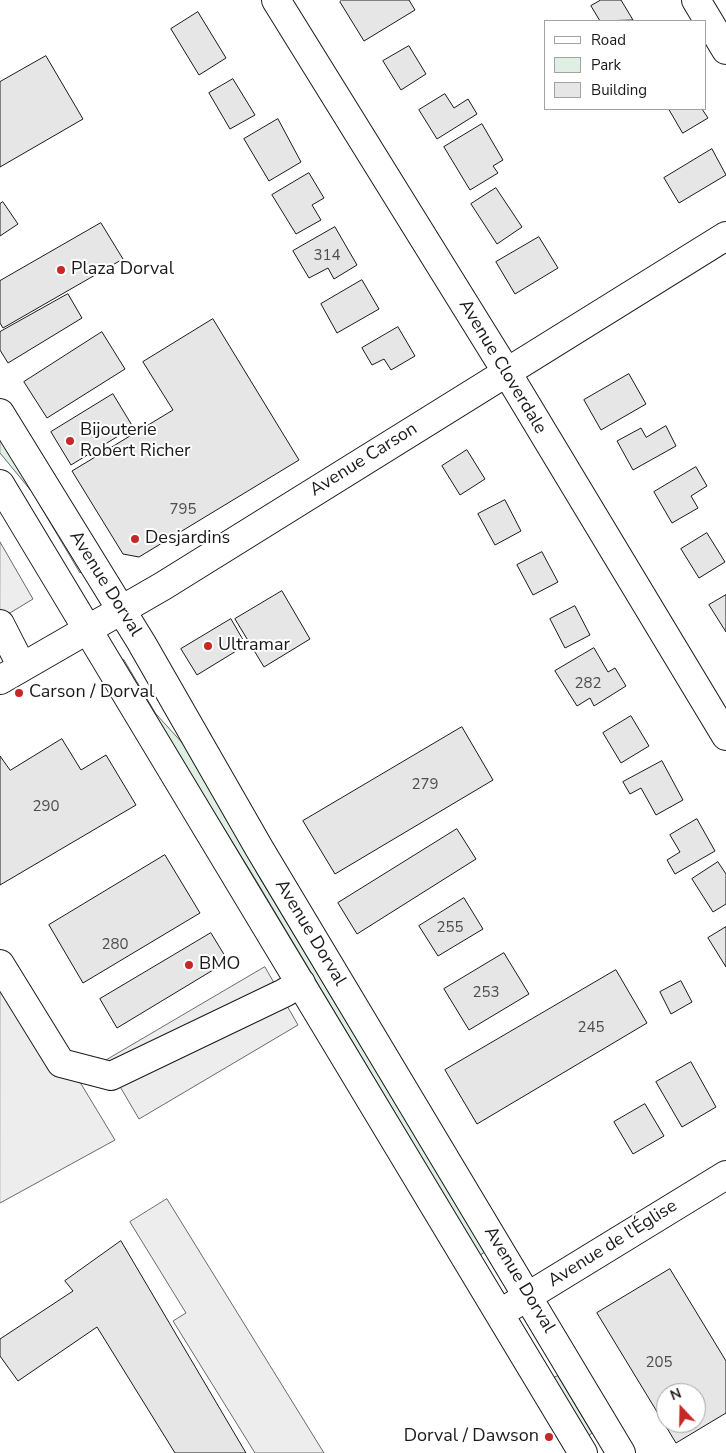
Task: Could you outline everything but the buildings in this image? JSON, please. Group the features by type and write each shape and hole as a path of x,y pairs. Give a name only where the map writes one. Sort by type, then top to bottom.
{"street":[{"name":"Avenue Cloverdale","path":"276,0 506,371 726,736"},
{"path":"696,0 726,50"},
{"name":"Avenue Carson","path":"11,674 163,586 506,371 726,236"},
{"name":"Avenue Dorval","path":"0,413 121,609 259,848 621,1453"},
{"name":"Avenue Dorval","path":"0,484 583,1453"},
{"path":"0,624 11,674"},
{"path":"0,964 61,1063 111,1076 284,993 301,983"},
{"name":"Avenue de l'Église","path":"499,1313 726,1174"}],"green space":[{"path":"0,437 82,571 80,573 32,492 0,453"},
{"path":"124,660 156,714 186,747 261,880 485,1252 480,1255 257,882 121,661"},
{"path":"558,1376 592,1433 588,1436 553,1378"}],"shaded area":[{"path":"0,542 33,599 0,619"},
{"path":"0,950 115,1140 0,1203"},
{"path":"265,967 298,1025 139,1119 105,1061"},
{"path":"167,1199 324,1453 255,1453 173,1321 186,1313 130,1222"}],"place":[{"name":"Plaza Dorval","path":"61,270"},
{"name":"Bijouterie Robert Richer","path":"70,441"},
{"name":"Desjardins","path":"135,539"},
{"name":"Ultramar","path":"208,646"},
{"name":"Carson / Dorval","path":"19,693"},
{"name":"BMO","path":"189,965"},
{"name":"Dorval / Dawson","path":"549,1437"}]}
